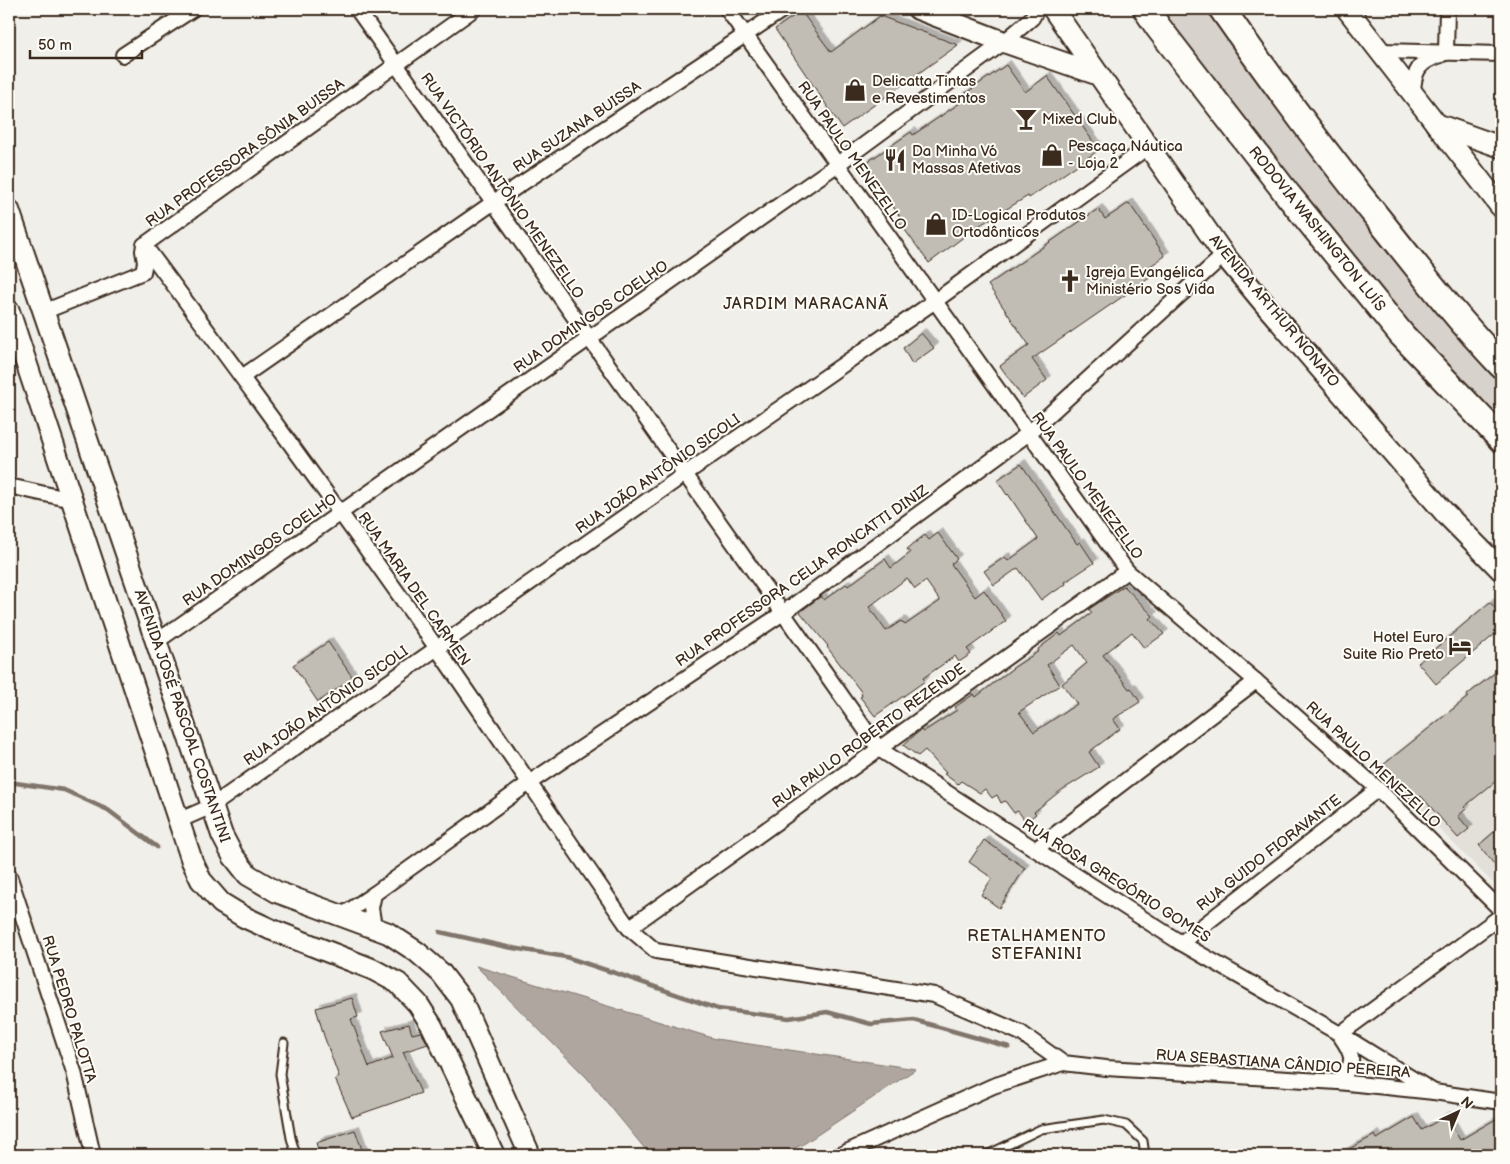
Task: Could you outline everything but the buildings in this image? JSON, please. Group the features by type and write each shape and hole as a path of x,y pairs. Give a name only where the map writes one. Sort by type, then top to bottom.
{"highway":[{"name":"RODOVIA WASHINGTON LUÍS","path":"1146,9 1288,194 1402,335 1501,439"},
{"path":"1222,9 1351,186 1475,337 1501,365"},
{"path":"1351,186 1428,265 1501,346"},
{"path":"1402,335 1501,454"}],"main road":[{"path":"918,9 1099,76"},
{"name":"AVENIDA ARTHUR NONATO","path":"1053,9 1224,255 1444,512 1501,570"},
{"path":"1347,9 1501,207"},
{"path":"1436,124 1501,147"},
{"name":"AVENIDA JOSÉ PASCOAL COSTANTINI","path":"9,210 222,835 233,856 248,875 277,892 388,933 417,952 441,973 461,1000 530,1155"},
{"path":"44,312 11,318 192,860 201,880 221,903 244,918 372,969 398,983 418,1004 432,1026 494,1155"}],"street":[{"path":"123,55 193,9"},
{"name":"RUA VICTÓRIO ANTÔNIO MENEZELLO","path":"357,9 880,749"},
{"name":"RUA PROFESSORA SÔNIA BUISSA","path":"44,312 143,272 145,262 144,245 474,9"},
{"name":"RUA PAULO MENEZELLO","path":"727,9 1127,571 1256,681 1378,789 1501,910"},
{"name":"RUA SUZANA BUISSA","path":"242,377 494,202 784,9"},
{"name":"RUA DOMINGOS COELHO","path":"156,642 838,164 1004,42 1032,18 1037,9"},
{"path":"1446,53 1447,9"},
{"path":"1381,51 1501,54"},
{"path":"1413,92 1414,78 1420,65 1446,53"},
{"name":"RUA JOÃO ANTÔNIO SICOLI","path":"180,820 212,806 935,301 1149,146"},
{"name":"RUA MARIA DEL CARMEN","path":"144,245 341,513 629,928 656,951 934,995 1020,1032 1063,1063"},
{"name":"RUA PROFESSORA CELIA RONCATTI DINIZ","path":"341,916 529,783 784,613 1029,433 1224,255"},
{"path":"9,486 72,500"},
{"name":"RUA PAULO ROBERTO REZENDE","path":"629,928 1127,571"},
{"path":"1036,849 1256,681"},
{"name":"RUA ROSA GREGÓRIO GOMES","path":"880,749 1181,943 1340,1034 1434,1092"},
{"name":"RUA GUIDO FIORAVANTE","path":"1181,943 1378,789"},
{"name":"RUA PEDRO PALOTTA","path":"9,875 74,1072 93,1155"},
{"path":"374,894 371,908 374,927"},
{"path":"1338,1082 1349,1071 1352,1063 1349,1049 1340,1034 1501,916"},
{"path":"846,1154 993,1086 1063,1063"},
{"name":"RUA SEBASTIANA CÂNDIO PEREIRA","path":"1063,1063 1106,1068 1338,1082 1434,1092 1501,1102"}],"lane":[{"path":"284,1043 280,1074 291,1138 296,1155"},
{"path":"987,1155 1041,1129 1104,1120 1126,1125 1143,1141 1145,1155"}],"shaded area":[{"path":"1158,9 1213,9 1438,306 1501,378 1501,427 1342,248"},
{"path":"1501,734 1501,891 1414,804"},
{"path":"476,966 716,1039 916,1069 802,1145 777,1155 650,1155 587,1078"}],"waterway":[{"path":"9,782 64,790 108,810 157,847"},
{"path":"440,932 507,947 566,957 718,1009 789,1018 827,1012 871,1024 914,1020 1009,1047"}],"place":[{"name":"Delicatta Tintas e Revestimentos","path":"855,90"},
{"name":"Mixed Club","path":"1026,119"},
{"name":"Pescaça Náutica - Loja 2","path":"1052,155"},
{"name":"Da Minha Vó Massas Afetivas","path":"895,160"},
{"name":"ID-Logical Produtos Ortodônticos","path":"936,224"},
{"name":"Igreja Evangélica Ministério Sos Vida","path":"1070,281"},
{"name":"Hotel Euro Suite Rio Preto","path":"1460,646"}],"district":[{"name":"JARDIM MARACANÃ","path":"806,304"},
{"name":"RETALHAMENTO STEFANINI","path":"1037,945"}]}
